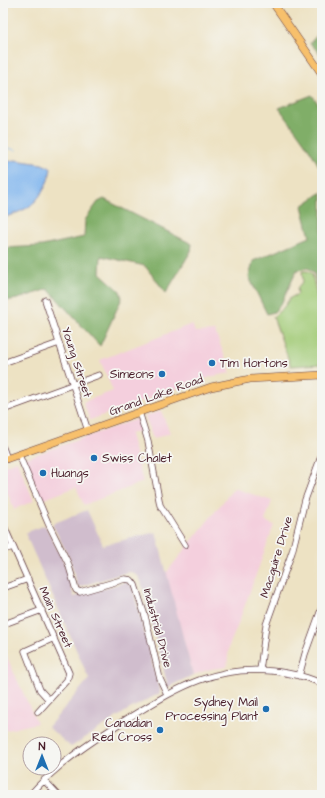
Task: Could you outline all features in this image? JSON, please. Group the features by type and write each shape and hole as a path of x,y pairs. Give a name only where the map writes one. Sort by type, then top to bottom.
{"main road":[{"path":"273,3 322,74"},
{"name":"Grand Lake Road","path":"5,460 185,395 225,384 261,378 322,375"}],"street":[{"name":"Young Street","path":"45,300 88,431"},
{"path":"3,363 60,343"},
{"path":"3,410 99,375"},
{"path":"139,412 148,440 160,505 185,545"},
{"path":"3,448 5,460"},
{"name":"Macguire Drive","path":"260,670 265,629 289,559 305,500 322,454"},
{"name":"Industrial Drive","path":"19,455 48,523 68,563 76,590 80,592 125,579 134,583 160,679 166,694"},
{"name":"Main Street","path":"3,524 42,610 69,676 38,712"},
{"path":"3,550 13,546"},
{"path":"3,588 28,579"},
{"path":"300,676 305,654 322,606"},
{"path":"4,624 42,610"},
{"path":"49,700 40,690 25,651 54,638"},
{"path":"30,795 70,756 138,712 155,703 166,694 183,686 217,674 231,671 260,670 300,676 322,684"},
{"path":"44,780 58,795"}],"shaded area":[{"path":"192,324 195,332 215,331 231,373 214,376 189,384 90,420 83,402 113,391 100,360"},
{"path":"161,411 170,433 153,439 145,416"},
{"path":"137,419 141,431 130,434 143,482 84,505 76,487 42,500 23,459"},
{"path":"17,461 34,501 14,509 3,482 3,466"},
{"path":"234,488 272,501 265,521 274,525 229,646 227,667 211,669 193,675 166,573"},
{"path":"87,510 103,545 156,532 193,675 168,687 141,581 137,575 131,572 124,573 78,587 70,559 52,524"},
{"path":"45,525 64,563 74,597 126,582 132,586 160,693 128,710 71,747 62,739 62,736 58,736 48,727 89,679 25,533"},
{"path":"3,646 37,723 3,731"}],"green space":[{"path":"322,30 322,56 310,43"},
{"path":"312,95 322,109 322,175 316,160 279,108"},
{"path":"322,192 322,321 314,273 308,268 297,270 281,304 274,312 267,314 249,277 253,261 310,237 302,206"},
{"path":"104,199 192,244 191,251 166,293 145,266 101,256 100,273 120,291 122,298 100,346 48,289 18,299 3,301 3,248 42,246 84,237 85,220 98,202"},
{"path":"302,271 308,271 312,274 318,302 322,337 322,364 291,366 273,317 284,307 290,298 298,294 297,288 303,281"}],"water":[{"path":"15,160 42,164 51,168 50,174 43,191 32,205 3,218 3,163"}],"waterway":[{"path":"3,147 16,150"}],"place":[{"name":"Tim Hortons","path":"212,363"},
{"name":"Simeons","path":"162,374"},
{"name":"Swiss Chalet","path":"94,458"},
{"name":"Huangs","path":"43,473"},
{"name":"Sydney Mail Processing Plant","path":"266,709"},
{"name":"Canadian Red Cross","path":"160,730"}]}
